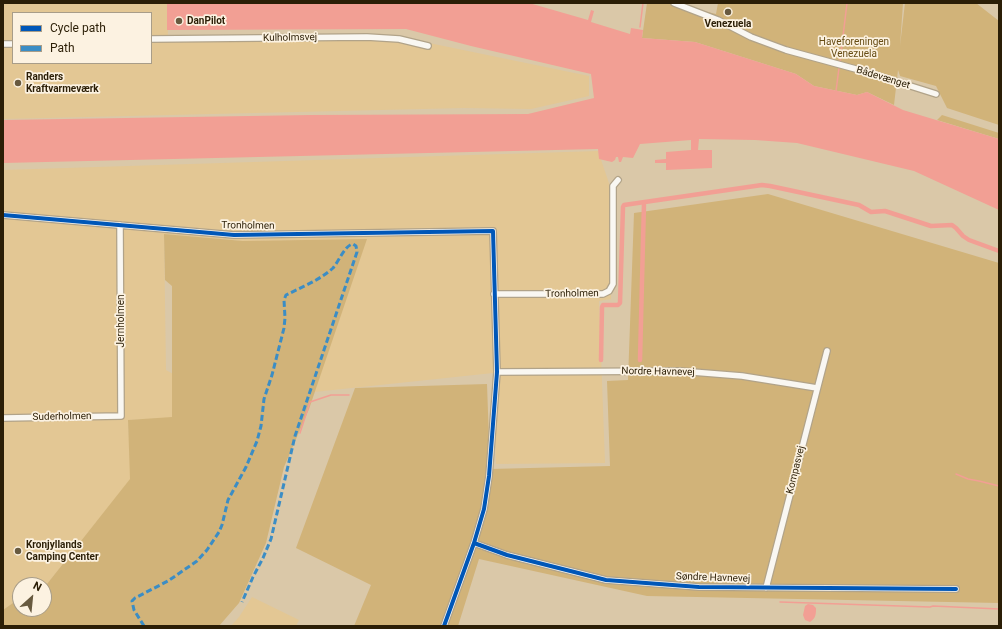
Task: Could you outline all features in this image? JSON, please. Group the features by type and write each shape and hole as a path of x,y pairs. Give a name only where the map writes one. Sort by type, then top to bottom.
{"street":[{"name":"Bådevænget","path":"674,3 718,20 751,37 786,50 863,71 936,94"},
{"name":"Kulholmsvej","path":"152,39 367,37 399,39 428,46"},
{"name":"Tronholmen","path":"3,215 234,235 493,231 494,294 603,294 609,291 613,284 613,186 618,180"},
{"name":"Jernholmen","path":"120,225 121,416"},
{"path":"444,626 474,544 484,509 490,476 497,372 494,294"},
{"name":"Kompasvej","path":"766,588 827,351"},
{"name":"Nordre Havnevej","path":"497,372 680,371 742,376 817,388"},
{"name":"Suderholmen","path":"3,418 121,416"},
{"name":"Søndre Havnevej","path":"474,544 507,555 606,580 699,587 956,589"}],"shaded area":[{"path":"3,3 167,3 168,36 365,34 400,37 589,76 589,96 531,109 464,108 3,119"},
{"path":"167,3 529,3 588,20 591,10 594,11 591,22 630,34 631,28 643,30 642,38 695,42 796,74 814,86 857,95 867,92 903,110 999,139 999,210 914,171 797,143 755,140 699,139 698,150 712,150 712,168 666,170 666,163 655,163 655,160 666,159 666,152 691,150 691,140 640,144 633,158 623,157 621,162 619,162 618,157 616,157 612,162 599,159 598,149 3,163 3,120 311,115 528,114 594,98 591,74 406,29 167,30"},
{"path":"598,151 611,189 611,299 599,301 605,463 496,464 493,373 314,392 366,240 243,241 164,234 166,370 173,374 172,418 128,420 131,479 52,578 12,577 12,604 3,610 3,170"},
{"path":"252,597 299,620 296,626 231,626 239,617"},
{"path":"808,604 813,605 816,608 815,616 810,622 805,620 803,615 805,606"}],"green space":[{"name":"Haveforeningen Venezuela","path":"647,3 671,3 716,14 718,3 903,3 900,46 905,3 976,3 999,21 999,125 947,108 936,86 900,76 898,70 894,105 867,92 857,95 814,86 796,74 695,42 642,38"},
{"path":"942,115 999,133 999,139 937,120"},
{"path":"768,194 999,263 999,603 647,596 479,559 458,626 354,626 371,585 296,548 355,388 487,384 490,469 610,466 607,381 628,380 634,213"},
{"path":"164,234 243,241 367,239 309,409 284,467 266,543 239,603 219,626 3,626 3,610 12,604 12,617 52,617 52,578 130,479 128,420 172,417 172,286 165,280"}],"waterway":[{"path":"640,27 643,3"},
{"path":"840,61 847,3"},
{"path":"836,91 839,68"},
{"path":"601,360 602,307 603,305 618,305 620,303 624,205 762,185 859,205 871,212 885,211 931,226 952,225 969,240 999,251"},
{"path":"640,360 644,203"},
{"path":"300,433 310,402 331,395 349,395"},
{"path":"956,474 968,479 999,486"},
{"path":"780,602 999,609"}],"marked path":[{"path":"144,626 134,610 132,601 168,581 197,561 207,550 219,532 228,500 246,467 257,441 261,426 264,399 284,328 284,300 286,295 311,283 328,272 333,268 347,247 353,244 356,246 357,252 295,436 271,539 242,602"}],"cycle path":[{"path":"3,215 234,235 493,231 497,372 489,476 484,509 474,543 444,626"},
{"path":"474,543 507,555 606,580 699,587 956,589"}],"place":[{"name":"Venezuela","path":"728,12"},
{"name":"DanPilot","path":"179,21"},
{"name":"Randers Kraftvarmeværk","path":"18,83"},
{"name":"Kronjyllands Camping Center","path":"18,551"}]}
